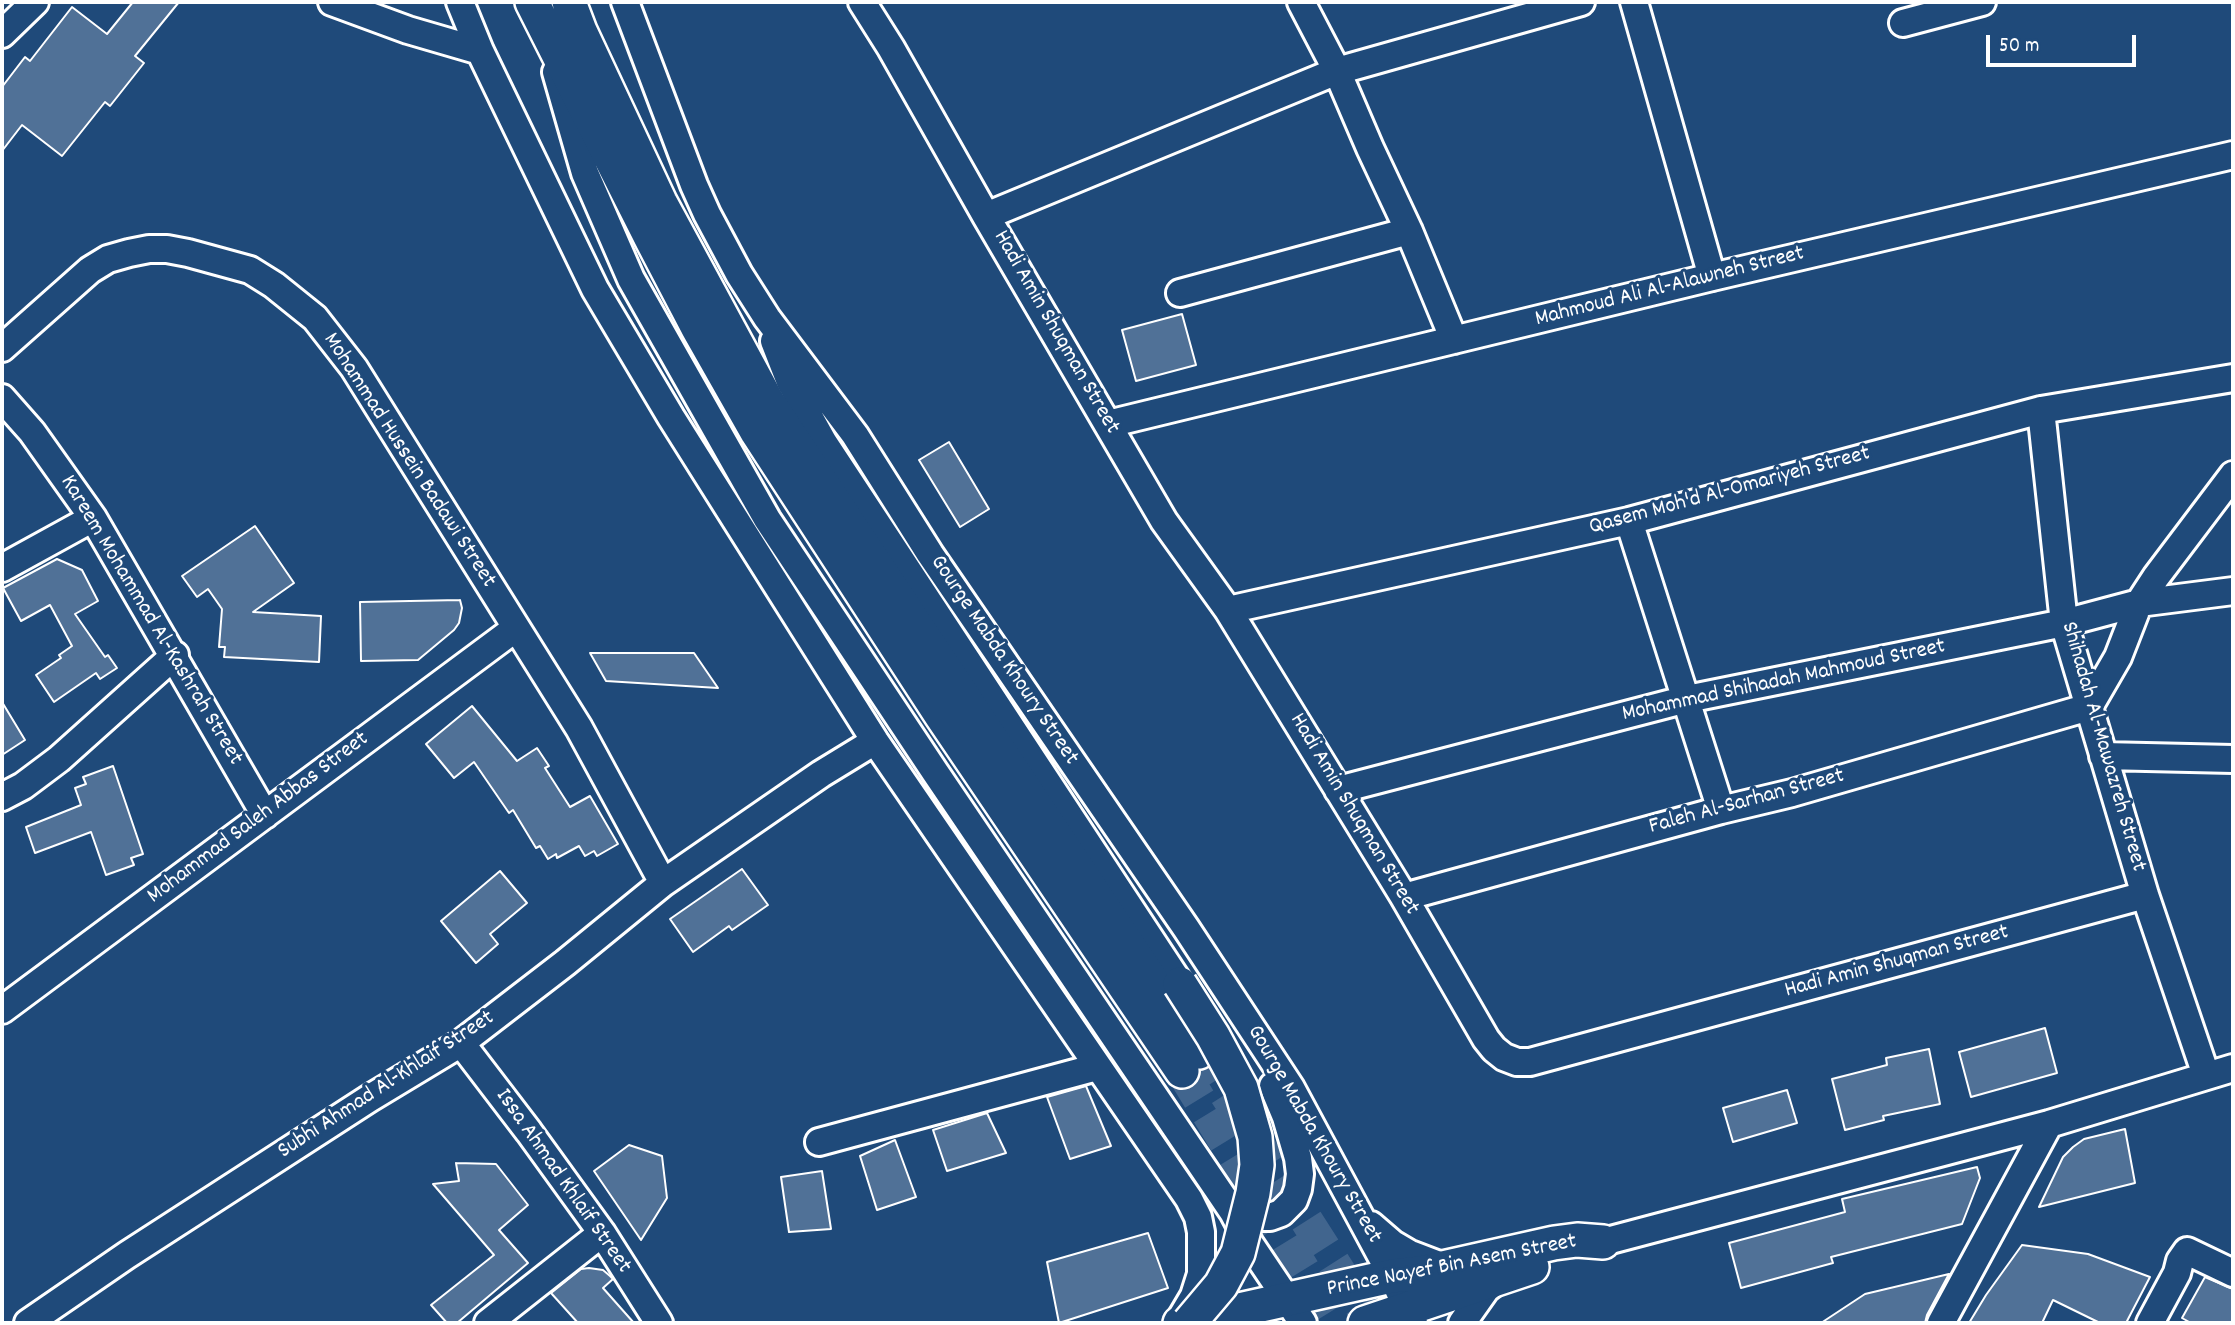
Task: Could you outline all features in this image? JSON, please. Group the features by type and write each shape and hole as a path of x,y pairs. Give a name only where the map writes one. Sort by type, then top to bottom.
{"main road":[{"path":"536,9 663,262 757,432 941,715 1190,1061 768,402 660,202 569,2"},
{"path":"1180,984 1213,1036 1241,1088 1255,1137 1257,1166 1254,1193 1238,1253 1221,1285 1189,1323"},
{"name":"Prince Nayef Bin Asem Street","path":"1179,1323 1295,1311 1392,1276 1420,1273 1554,1243 1577,1240 1603,1242"},
{"name":"Prince Nayef Bin Asem Street","path":"1365,1323 1410,1316 1503,1277 1603,1242"}],"street":[{"path":"2,34 35,2"},
{"path":"332,2 408,30 480,51"},
{"path":"460,2 480,51 596,289 712,483 875,741 1189,1199 1198,1217 1202,1251 1201,1274 1194,1296 1179,1323"},
{"name":"Gourge Mabda Khoury Street","path":"625,2 707,214 739,274 767,318 855,435 930,554 1186,928 1291,1088 1392,1276 1410,1316"},
{"name":"Hadi Amin Shuqman Street","path":"862,2 1164,520 1228,610 1404,897 1486,1039 1504,1057 1517,1062 1531,1062 2145,895"},
{"path":"1301,2 1337,71 1409,231 1454,340"},
{"path":"986,216 1337,71 1581,2"},
{"path":"1634,2 1712,277"},
{"path":"1903,23 1944,6 1982,2"},
{"path":"536,9 585,173 631,279 767,519 1233,1212 1250,1244 1295,1311"},
{"name":"Mahmoud Ali Al-Alawneh Street","path":"1108,424 1712,277 2233,155"},
{"path":"1180,292 1409,231"},
{"name":"Mohammad Hussein Badawi Street","path":"2,348 90,270 108,259 149,249 167,249 223,261 250,270 274,285 315,318 354,368 579,728 663,883"},
{"path":"767,318 790,382 824,443 1180,984"},
{"name":"Qasem Moh'd Al-Omariyeh Street","path":"1228,610 1629,521 2041,410 2233,378"},
{"name":"Kareem Mohammad Al-Kashrah Street","path":"2,398 32,432 93,518 265,815"},
{"name":"Shihadah Al-Mawazreh Street","path":"2041,410 2064,623 2145,895 2206,1075"},
{"path":"2089,708 2118,657 2139,603 2233,475"},
{"path":"712,483 812,610 843,633"},
{"path":"2,568 93,518"},
{"path":"1629,521 1721,810"},
{"name":"Mohammad Shihadah Mahmoud Street","path":"1338,790 1687,699 2064,623 2139,603 2233,591"},
{"name":"Mohammad Saleh Abbas Street","path":"2,1010 516,628"},
{"path":"2,797 23,786 59,759 174,655"},
{"name":"Faleh Al-Sarhan Street","path":"1404,897 1792,793 2089,708"},
{"name":"Subhi Ahmad Al-Khlaif Street","path":"28,1323 138,1247 461,1043 663,883 821,774 875,741"},
{"path":"2103,756 2233,759"},
{"path":"1186,928 1221,995 1250,1040 1275,1090 1293,1139 1300,1174 1294,1200 1282,1213 1255,1218 1233,1212"},
{"name":"Issa Ahmad Khlaif Street","path":"461,1043 602,1233 659,1323"},
{"path":"819,1142 1097,1067"},
{"path":"1603,1242 2049,1124 2233,1069"},
{"path":"1941,1323 2049,1124"},
{"path":"1357,1211 1394,1244 1427,1262 1444,1267"},
{"path":"488,1323 602,1233"},
{"path":"2150,1323 2180,1261 2188,1251 2233,1273"},
{"path":"1462,1323 1486,1289 1503,1277"}],"building":[{"path":"133,2 179,2 135,56 144,63 110,106 105,102 62,156 22,125 2,151 2,87 25,57 30,61 72,7 107,34"},
{"path":"1182,314 1196,365 1136,381 1122,330"},
{"path":"949,442 989,509 960,527 919,460"},
{"path":"255,526 294,583 253,612 321,616 319,662 224,657 225,647 219,647 222,609 208,589 197,597 182,576"},
{"path":"57,559 82,570 98,601 75,614 105,657 108,655 117,668 100,679 96,673 54,702 36,675 61,658 59,655 72,646 50,605 21,621 3,588"},
{"path":"460,600 462,608 459,623 418,660 361,661 360,602"},
{"path":"590,653 694,653 718,688 606,681"},
{"path":"2,702 25,740 2,755"},
{"path":"472,706 517,761 537,748 549,766 545,768 570,807 590,796 618,844 597,856 594,851 585,856 579,846 557,858 556,854 548,859 540,846 536,848 513,810 509,813 474,762 454,778 426,744"},
{"path":"113,766 143,854 131,858 134,865 106,875 91,832 35,853 26,827 81,805 75,788 86,784 83,777"},
{"path":"742,869 768,905 732,930 729,926 693,952 670,919"},
{"path":"500,871 527,903 490,934 498,944 476,963 441,921"},
{"path":"2045,1028 2057,1073 1971,1097 1959,1052"},
{"path":"1929,1049 1940,1104 1883,1116 1884,1120 1845,1130 1832,1079 1887,1065 1886,1058"},
{"path":"1086,1086 1111,1146 1070,1159 1047,1097"},
{"path":"1787,1090 1797,1123 1733,1142 1723,1108"},
{"path":"987,1113 1006,1153 947,1171 933,1130"},
{"path":"2125,1129 2135,1183 2039,1207 2063,1157 2073,1147 2084,1139"},
{"path":"895,1140 916,1197 877,1210 860,1156"},
{"path":"629,1145 662,1156 667,1198 641,1240 594,1171"},
{"path":"456,1163 496,1164 528,1205 499,1230 528,1263 457,1323 447,1323 431,1305 494,1255 433,1184 459,1181"},
{"path":"1977,1167 1980,1178 1962,1224 1831,1257 1833,1263 1741,1288 1729,1243 1845,1212 1842,1199"},
{"path":"822,1171 831,1229 789,1232 781,1177"},
{"path":"1148,1233 1168,1288 1059,1323 1047,1262"},
{"path":"2022,1245 2088,1254 2150,1277 2126,1323 2100,1323 2053,1300 2042,1323 1969,1323"},
{"path":"581,1269 603,1270 613,1279 603,1288 634,1323 578,1323 551,1293"},
{"path":"1949,1274 1925,1323 1821,1323 1865,1294"},
{"path":"2205,1277 2233,1289 2233,1323 2191,1323 2182,1318"}],"tunnel":[{"path":"1199,1052 1372,1323"},
{"path":"1182,1071 1336,1323"}]}
